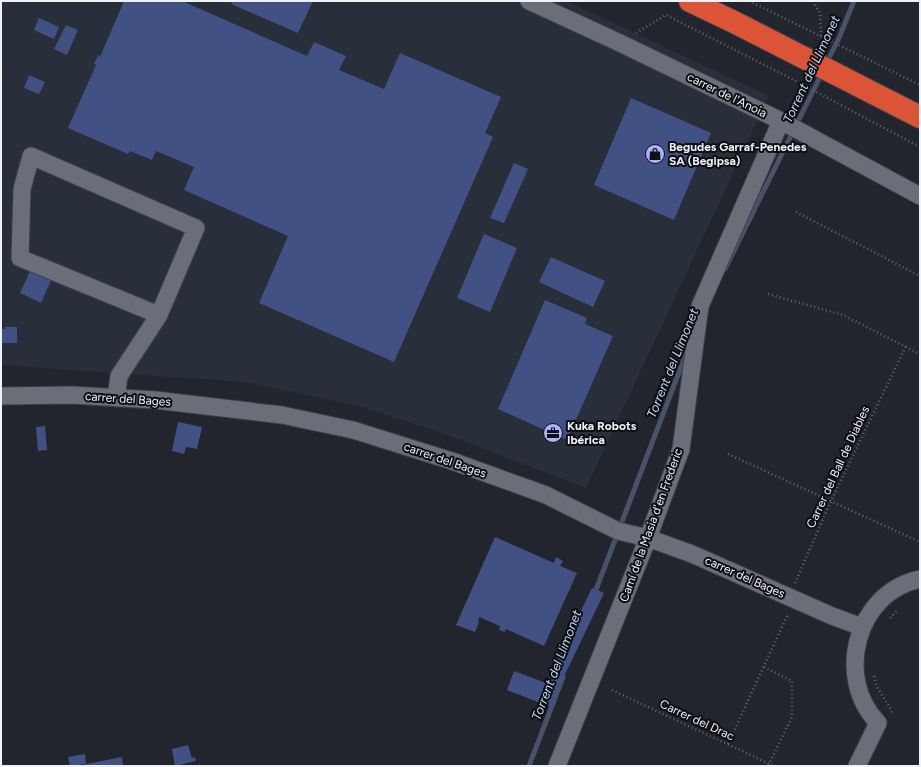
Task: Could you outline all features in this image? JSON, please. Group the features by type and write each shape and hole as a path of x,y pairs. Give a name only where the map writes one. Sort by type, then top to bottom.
{"highway":[{"path":"690,1 920,117"}],"street":[{"name":"carrer de l'Anoia","path":"529,1 620,43 781,121 920,196"},
{"name":"Camí de la Masia d'en Frederic","path":"557,766 648,538 681,448 700,306 781,121"},
{"path":"116,398 119,376 159,315 196,228 31,156 22,189 20,258 159,315"},
{"name":"carrer del Bages","path":"1,396 72,395 155,400 282,415 354,430 459,464 546,495 618,531 648,538 692,554 832,616 862,627"},
{"path":"857,766 884,720 866,708 859,693 855,676 854,660 856,643 862,627 870,613 882,600 895,589 920,579"}],"path":[{"path":"749,1 920,85"},
{"path":"813,1 820,13 821,37"},
{"path":"620,43 666,16 790,78 920,147"},
{"path":"796,212 920,276"},
{"path":"768,294 843,315 920,354"},
{"name":"Carrer del Ball de Diables","path":"728,744 764,667 831,501 906,346"},
{"path":"728,454 920,542"},
{"path":"888,620 902,606"},
{"path":"764,667 792,681 792,717 768,765"},
{"path":"873,671 877,687 892,711 884,720"},
{"name":"Carrer del Drac","path":"612,690 728,744 768,765 774,766"}],"shaded area":[{"path":"1,1 567,1 769,96 586,488 445,434 355,405 244,382 1,365"}],"building":[{"path":"124,1 182,1 307,56 314,42 346,56 339,70 384,89 400,53 501,97 485,133 493,137 394,362 259,303 288,236 184,190 194,167 156,151 152,160 130,151 128,154 68,128 96,65 94,64 98,55 100,57"},
{"path":"233,1 313,1 298,33 231,4"},
{"path":"39,18 59,27 54,39 34,30"},
{"path":"66,25 78,30 67,55 54,49"},
{"path":"29,75 45,82 39,94 24,88"},
{"name":"Begudes Garraf-Penedes SA (Begipsa)","path":"631,98 711,133 674,220 594,185"},
{"path":"514,163 528,169 504,223 490,218"},
{"path":"484,234 517,248 490,312 457,298"},
{"path":"551,257 605,281 593,307 539,282"},
{"path":"31,269 53,276 41,303 20,293"},
{"path":"545,300 587,318 585,324 613,336 567,440 498,409"},
{"path":"5,327 17,327 17,343 1,343 1,329 5,329"},
{"path":"178,422 202,427 197,449 186,447 184,454 172,451"},
{"path":"45,426 47,450 38,451 36,427"},
{"path":"495,537 554,563 556,557 563,561 560,566 577,573 544,646 506,629 505,632 499,630 500,626 479,617 479,622 475,632 456,625"},
{"path":"592,588 604,593 558,689 551,707 507,690 514,671 546,683"},
{"path":"188,745 192,758 195,757 196,761 175,766 172,749"},
{"path":"85,754 86,764 122,757 123,766 85,766 85,764 70,766 68,757"}],"waterway":[{"name":"Torrent del Llimonet","path":"826,64 839,38 854,1"},
{"name":"Torrent del Llimonet","path":"725,269 822,73"},
{"name":"Torrent del Llimonet","path":"594,595 686,354"},
{"name":"Torrent del Llimonet","path":"529,766 563,677"}],"place":[{"name":"Begudes Garraf-Penedes SA (Begipsa)","path":"655,154"},
{"name":"Kuka Robots Ibérica","path":"553,433"}]}
